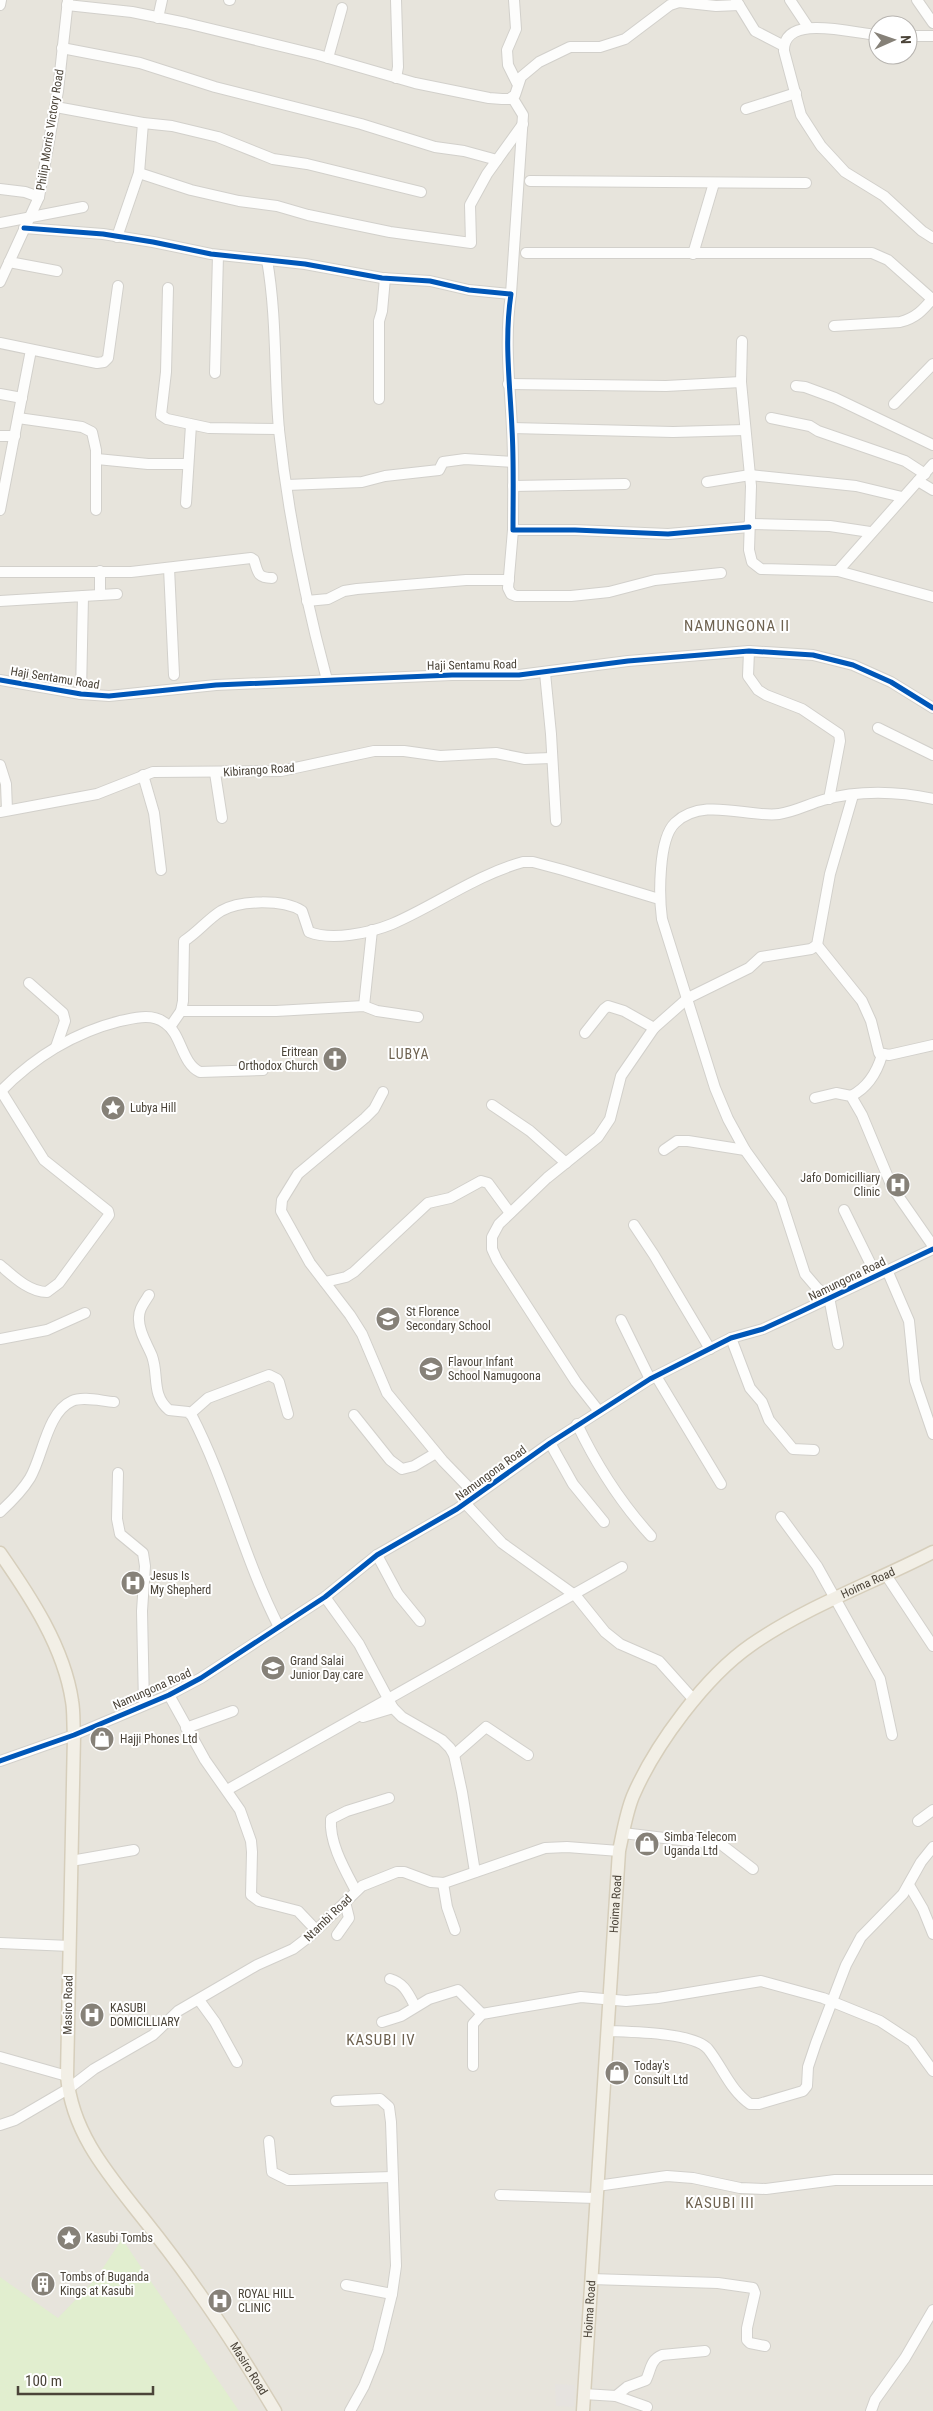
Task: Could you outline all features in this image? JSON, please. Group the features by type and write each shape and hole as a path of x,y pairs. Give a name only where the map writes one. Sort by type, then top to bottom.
{"main road":[{"name":"Hoima Road","path":"583,2411 619,1851 633,1798 642,1778 668,1735 694,1700 720,1671 751,1646 836,1598 933,1552"},
{"name":"Masiro Road","path":"0,1553 26,1593 54,1646 71,1695 74,1735 66,2076 68,2089 86,2142 104,2170 199,2293 275,2411"}],"street":[{"path":"0,5 1,0"},
{"path":"158,18 162,0"},
{"path":"396,0 398,59 396,78"},
{"path":"68,2 132,12 328,58 396,78 488,98 510,99 517,91 517,83 508,64 507,50 516,29 514,0"},
{"path":"790,0 808,27"},
{"path":"917,0 933,23"},
{"name":"Philip Morris Victory Road","path":"0,282 39,197 56,107 68,2"},
{"path":"517,83 539,62 570,47 600,47 625,38 672,2 716,6 737,3 755,31 784,46"},
{"path":"328,58 342,8"},
{"path":"868,34 808,27 788,37 784,46 801,114 812,134 840,168 889,200 913,223 933,238"},
{"path":"918,36 933,36"},
{"path":"62,48 140,63 215,87 361,124 435,147 464,150 497,160"},
{"path":"746,109 796,93"},
{"path":"512,97 523,116 523,124 507,341 512,428 514,530 508,580 509,591 516,596 571,596 617,591 655,580 721,573"},
{"path":"56,107 143,123 172,126 218,137 273,159 316,166 421,192"},
{"path":"117,237 139,173 143,123"},
{"path":"139,173 191,190 239,201 277,206 308,215 390,232 471,243 470,205 497,160 523,124"},
{"path":"530,181 806,183"},
{"path":"693,254 714,183"},
{"path":"0,189 25,192 39,197"},
{"path":"0,223 83,207"},
{"path":"24,228 117,237 218,255 267,260 385,278 430,281 469,290 510,294"},
{"path":"526,253 872,252 888,260 933,299 920,314 910,320 834,326"},
{"path":"215,373 218,255"},
{"path":"267,260 272,290 279,429 291,524 307,601 327,680"},
{"path":"9,262 57,272"},
{"path":"379,399 379,329 385,278"},
{"path":"0,343 97,363 104,362 108,358 118,286"},
{"path":"168,288 166,372 160,413 163,418 209,428 279,429"},
{"path":"742,341 741,382 750,475 750,558 756,567 769,570 838,571 933,597"},
{"path":"0,510 31,350"},
{"path":"894,404 933,364"},
{"path":"508,384 666,386 741,382"},
{"path":"796,386 805,387 835,398 933,445"},
{"path":"0,394 22,398"},
{"path":"18,418 88,429 94,435 97,459 96,510"},
{"path":"772,418 810,426 906,461 933,490"},
{"path":"186,503 191,425"},
{"path":"512,428 673,432 745,430"},
{"path":"0,436 14,436"},
{"path":"97,459 148,464 188,464"},
{"path":"287,485 362,482 385,476 439,470 443,462 465,459 513,462"},
{"path":"838,571 870,532 933,464"},
{"path":"707,482 750,475 856,486 902,497"},
{"path":"513,486 625,484"},
{"path":"514,530 575,530 660,534 749,525 830,526 870,532"},
{"path":"0,572 131,572 251,558 254,560 257,573 260,576 272,578"},
{"path":"169,568 174,674"},
{"path":"100,571 100,595"},
{"path":"307,601 328,600 344,591 358,589 466,580 508,580"},
{"path":"0,601 117,594"},
{"path":"81,694 83,596"},
{"path":"749,650 748,676 758,690 766,696 802,709 839,734 840,741 829,799"},
{"name":"Haji Sentamu Road","path":"0,680 81,694 109,696 216,685 545,673 628,661 749,650 813,655 846,663 891,682 933,708"},
{"path":"545,673 556,821"},
{"path":"878,728 933,755"},
{"name":"Kibirango Road","path":"3,811 98,794 143,775 168,771 215,773 289,770 374,751 404,751 440,756 496,753 525,759 551,758"},
{"path":"0,765 6,784 3,811"},
{"path":"215,773 222,818"},
{"path":"143,775 154,813 161,870"},
{"path":"838,1344 829,1297 816,1288 805,1274 781,1200 745,1150 730,1125 715,1088 688,998 667,938 659,899 664,855 669,832 674,823 682,818 713,809 780,814 829,799 853,795 890,793 933,798"},
{"path":"853,795 830,874 817,944 862,1001 874,1030 878,1050 882,1055"},
{"path":"170,1027 182,1010 185,983 183,944 223,910 252,903 270,903 299,909 304,916 307,929 312,934 334,935 372,930 391,924 442,897 523,862 533,862 563,870 659,899"},
{"path":"364,1006 372,930"},
{"path":"598,1410 576,1382 492,1249 492,1236 499,1224 510,1213 598,1137 606,1127 621,1076 654,1028 688,998 742,972 765,955 805,951 817,944"},
{"path":"29,983 63,1013 65,1021 56,1046"},
{"path":"182,1010 276,1012 364,1006 377,1011 418,1017"},
{"path":"585,1033 608,1006 624,1011 654,1028"},
{"path":"0,1265 25,1285 36,1291 47,1292 59,1283 109,1215 108,1211 44,1160 0,1092 33,1062 56,1046 80,1033 131,1019 155,1018 170,1027 190,1064 196,1070 216,1072 263,1070"},
{"path":"882,1055 933,1045"},
{"path":"815,1098 836,1093 851,1096 866,1085 878,1067 882,1055"},
{"path":"383,1092 374,1109 365,1118 298,1174 282,1200 281,1211 302,1250 362,1334 387,1393 436,1453 476,1495"},
{"path":"851,1096 862,1115 892,1187 933,1248"},
{"path":"492,1105 530,1131 566,1163"},
{"path":"664,1150 677,1141 688,1141 745,1150"},
{"path":"325,1282 346,1277 354,1272 428,1203 450,1198 481,1181 488,1183 510,1213"},
{"path":"844,1210 876,1275"},
{"path":"634,1224 710,1349"},
{"name":"Namungona Road","path":"0,1761 74,1735 169,1695 201,1678 325,1597 377,1556 449,1514 598,1410 653,1378 731,1338 763,1329 933,1248"},
{"path":"887,1270 909,1321 915,1380 933,1434"},
{"path":"149,1295 139,1311 139,1327 153,1358 154,1378 159,1397 169,1410 191,1413 208,1398 269,1375 279,1382 288,1414"},
{"path":"0,1339 47,1330 85,1313"},
{"path":"621,1320 653,1378 721,1484"},
{"path":"731,1338 750,1388 762,1402 769,1420 793,1449 814,1450"},
{"path":"0,1512 13,1501 30,1478 54,1418 63,1408 71,1401 80,1399 114,1402"},
{"path":"191,1413 224,1486 259,1589 279,1627"},
{"path":"354,1416 390,1460 402,1469 414,1466 436,1453"},
{"path":"577,1424 619,1499 651,1536"},
{"path":"550,1443 573,1484 604,1522"},
{"path":"118,1473 117,1519 120,1534 143,1553 145,1566 142,1611 144,1704"},
{"path":"465,1503 502,1543 576,1596 605,1632 620,1644 659,1661 694,1700"},
{"path":"781,1517 817,1566 880,1679 892,1736"},
{"path":"377,1556 398,1594 420,1621"},
{"path":"227,1790 622,1567"},
{"path":"886,1575 933,1646"},
{"path":"325,1597 359,1644 393,1708 402,1717 442,1740 454,1755 475,1872"},
{"path":"169,1695 205,1760 240,1810 251,1841 251,1896 259,1901 278,1904 298,1911 316,1930"},
{"path":"357,1719 393,1708"},
{"path":"186,1728 233,1711"},
{"path":"454,1755 486,1727 528,1755"},
{"path":"356,1891 339,1854 331,1830 331,1819 347,1811 389,1798"},
{"path":"918,1821 933,1810"},
{"path":"624,1833 722,1845 753,1869"},
{"path":"455,1930 447,1907 443,1883 546,1848 567,1847 619,1851"},
{"path":"607,2031 660,2033 690,2040 705,2047 742,2099 753,2105 805,2089 810,2062 846,1965 861,1937 909,1885 921,1862 933,1847"},
{"path":"71,1861 134,1850"},
{"name":"Ntambi Road","path":"0,2125 14,2120 68,2089 94,2069 153,2036 178,2011 257,1965 293,1949 362,1886 397,1872 404,1872 431,1882 443,1883"},
{"path":"909,1885 923,1909 933,1934"},
{"path":"337,1935 349,1918 345,1902"},
{"path":"0,1943 70,1946"},
{"path":"390,1979 399,1982 406,1989 415,2006"},
{"path":"473,2066 473,2024 482,2014 581,1997 626,2001 658,1998 761,1980 832,2001 892,2028 912,2042 933,2071"},
{"path":"382,2022 401,2016 415,2006 448,1992 458,1990 482,2014"},
{"path":"199,2000 215,2022 237,2062"},
{"path":"0,2057 66,2076"},
{"path":"336,2101 380,2099 389,2107 396,2266 392,2294 378,2351 364,2386 350,2411"},
{"path":"269,2141 272,2172 288,2180 392,2176"},
{"path":"500,2195 596,2192 667,2176 693,2178 740,2188 766,2189 835,2180 933,2180"},
{"path":"591,2279 711,2282 753,2288 755,2293 747,2328 747,2340 750,2343 765,2346"},
{"path":"346,2285 371,2292 392,2294"},
{"path":"871,2411 875,2400 905,2358 933,2310"},
{"path":"616,2396 627,2387 646,2380 656,2358 662,2355 705,2351"},
{"path":"584,2394 616,2396 647,2407"}],"shaded area":[{"path":"0,0 933,0 933,2411 0,2411"},
{"path":"555,2384 575,2385 574,2407 556,2406"}],"green space":[{"path":"122,2239 239,2411 0,2411 0,2277 58,2318 97,2277"}],"cycle path":[{"path":"24,228 103,234 211,254 305,264 382,278 430,281 469,290 511,294 508,362 513,454 513,530 575,530 668,534 749,527"},
{"path":"0,680 81,694 109,696 216,685 452,675 519,675 628,661 749,651 813,655 853,665 891,682 933,708"},
{"path":"0,1761 74,1735 169,1695 201,1678 325,1597 377,1555 457,1509 550,1443 650,1379 731,1338 763,1329 933,1249"}],"place":[{"name":"Eritrean Orthodox Church","path":"335,1059"},
{"name":"Lubya Hill","path":"113,1108"},
{"name":"Jafo Domicilliary Clinic","path":"898,1185"},
{"name":"St Florence Secondary School","path":"388,1319"},
{"name":"Flavour Infant School Namugoona","path":"431,1369"},
{"name":"Jesus Is My Shepherd","path":"133,1583"},
{"name":"Grand Salai Junior Day care","path":"273,1668"},
{"name":"Hajji Phones Ltd","path":"102,1739"},
{"name":"Simba Telecom Uganda Ltd","path":"647,1844"},
{"name":"KASUBI DOMICILLIARY","path":"92,2015"},
{"name":"Today's Consult Ltd","path":"617,2073"},
{"name":"Kasubi Tombs","path":"69,2238"},
{"name":"Tombs of Buganda Kings at Kasubi","path":"43,2284"},
{"name":"ROYAL HILL CLINIC","path":"220,2301"}],"district":[{"name":"NAMUNGONA II","path":"737,626"},
{"name":"LUBYA","path":"409,1054"},
{"name":"KASUBI IV","path":"381,2040"},
{"name":"KASUBI III","path":"720,2203"}]}
